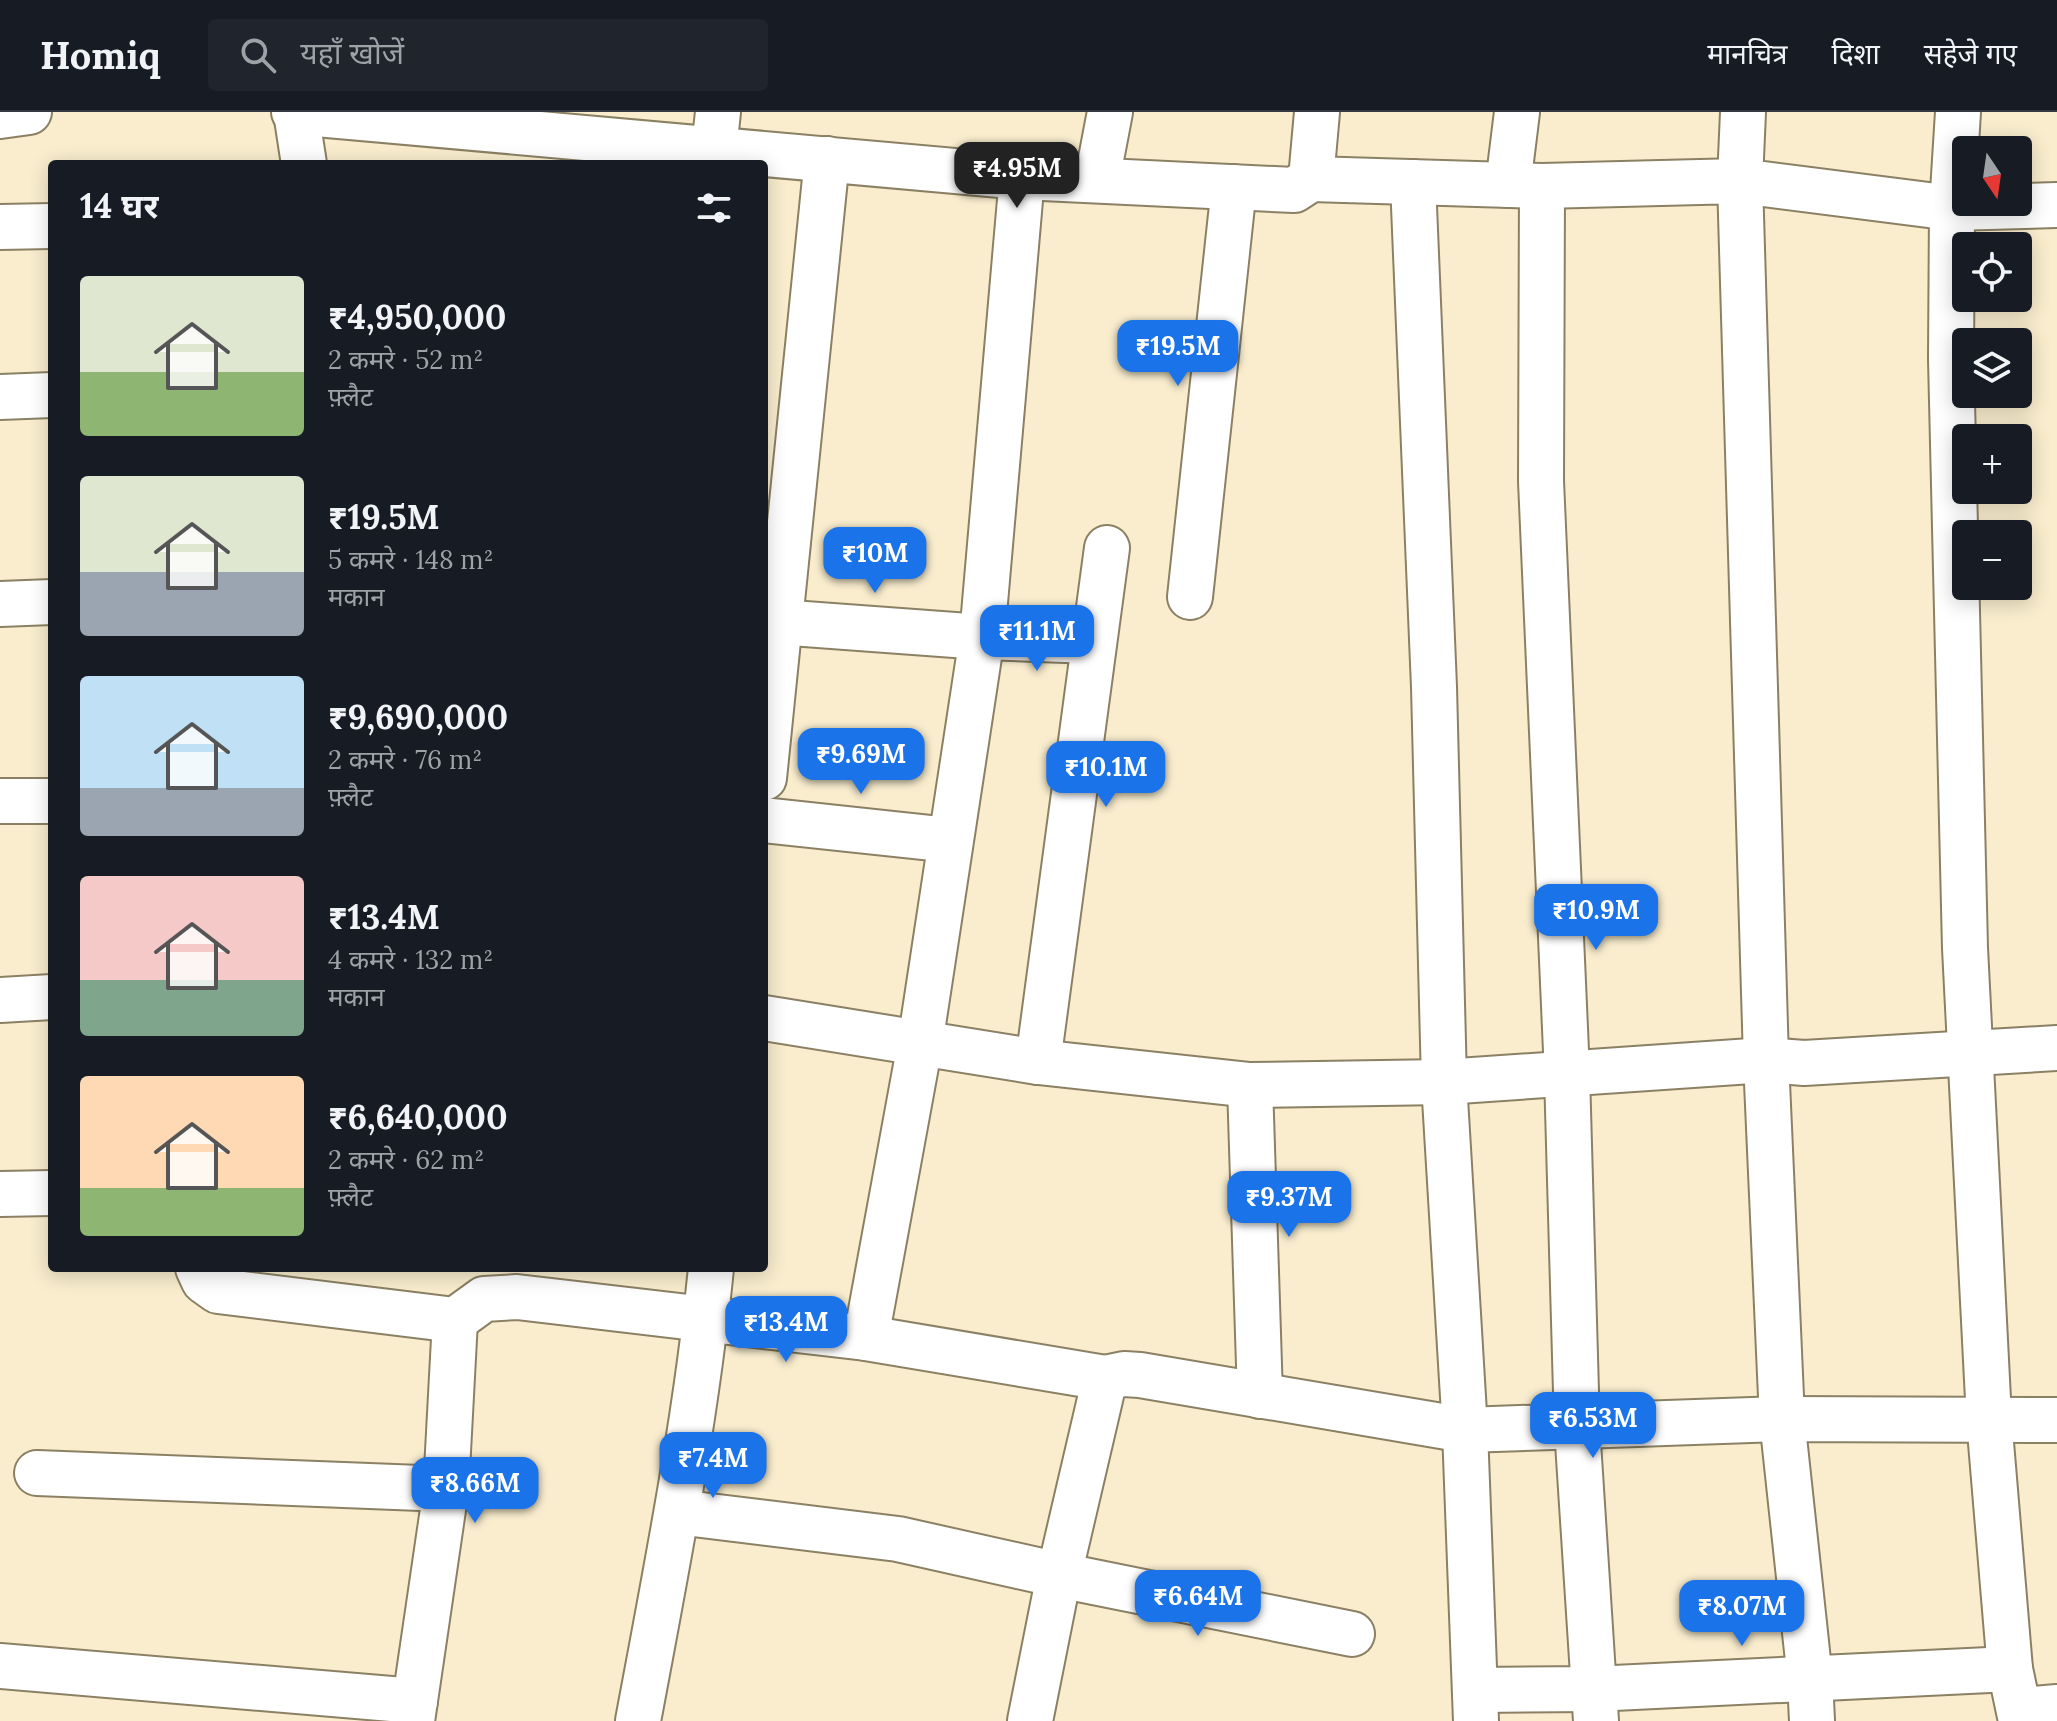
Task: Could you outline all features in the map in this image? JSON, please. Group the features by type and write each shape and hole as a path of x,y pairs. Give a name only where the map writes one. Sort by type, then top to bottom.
{"street":[{"path":"0,116 29,112"},
{"path":"303,160 295,112 517,122 641,154 716,131 827,159 1022,177 1294,190 1311,179 1525,185 1740,181 1952,208 1951,359 1965,948 1989,1419 2027,1702 1811,1700 1476,1706 1465,1430 1444,1082 1434,687 1413,182"},
{"path":"1097,180 1110,112"},
{"path":"1311,179 1317,112"},
{"path":"1517,112 1525,185 1541,481 1567,1074 1577,1427 1594,1705"},
{"path":"1743,112 1740,181 1766,1060 1782,1419 1811,1700"},
{"path":"1956,136 1958,112"},
{"path":"768,709 773,622 827,159"},
{"path":"866,1338 920,1044 982,637 1022,177"},
{"path":"1190,597 1234,187"},
{"path":"2032,206 2057,205"},
{"path":"0,227 48,226"},
{"path":"0,397 48,395"},
{"path":"1038,1062 1107,548"},
{"path":"0,604 48,602"},
{"path":"773,622 982,637 1094,641"},
{"path":"0,801 48,801"},
{"path":"768,820 950,840"},
{"path":"0,1000 48,997"},
{"path":"768,1019 1038,1062 1250,1085 1444,1082 1766,1060 1804,1063 2057,1048"},
{"path":"1250,1085 1260,1396"},
{"path":"0,1194 48,1193"},
{"path":"200,1272 204,1281 218,1291 455,1320 484,1299 572,1286 706,1321 866,1338 1105,1378 1140,1375 1465,1430 1782,1419 2057,1420"},
{"path":"638,1721 677,1512 711,1272"},
{"path":"0,1666 413,1711 446,1489 455,1320"},
{"path":"1030,1721 1059,1575 1105,1378"},
{"path":"37,1473 446,1489"},
{"path":"677,1512 898,1539 1352,1634"}]}
